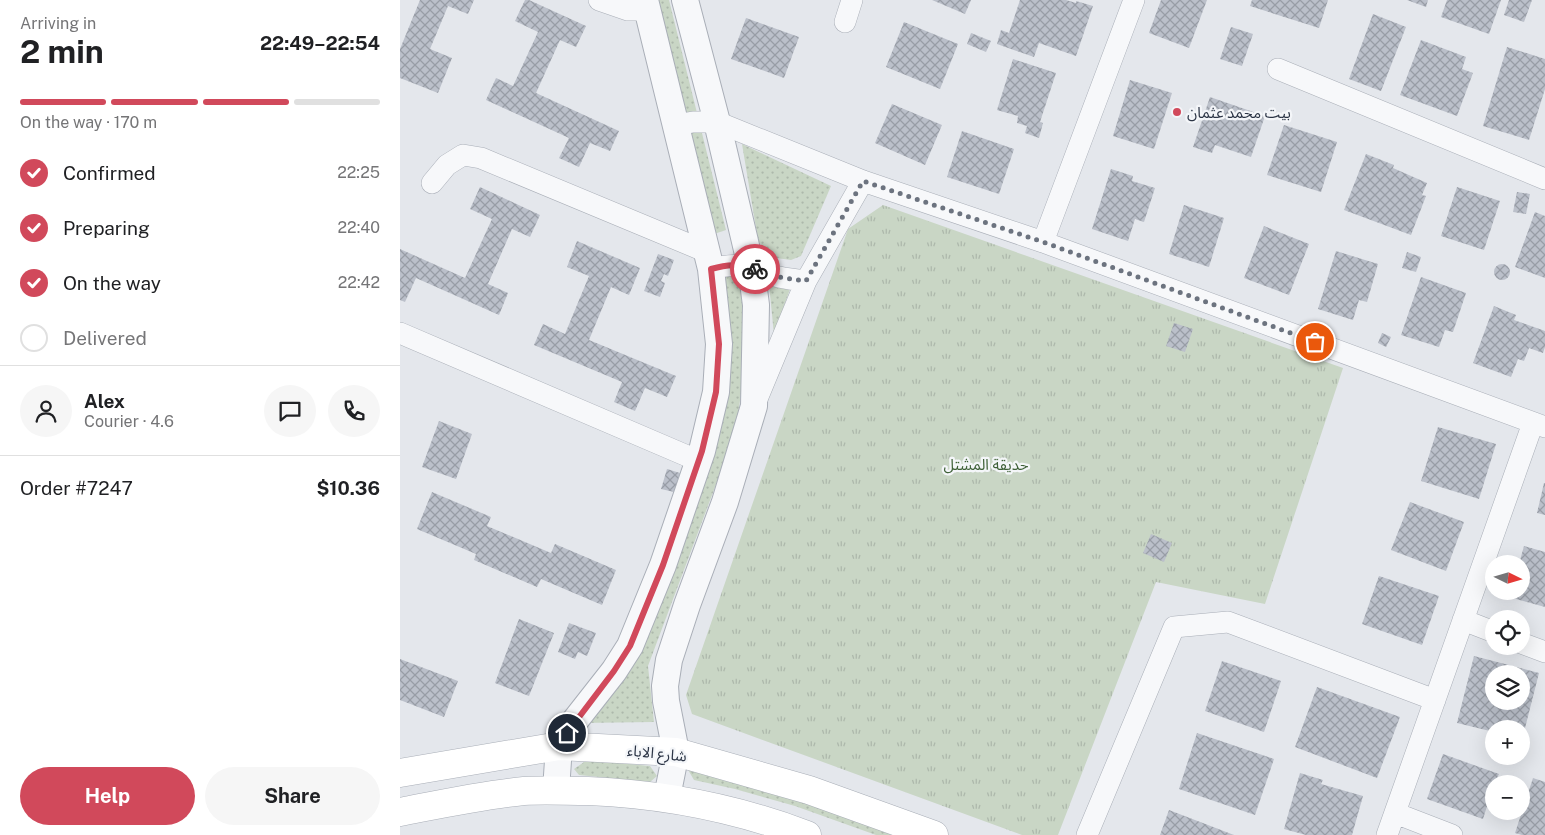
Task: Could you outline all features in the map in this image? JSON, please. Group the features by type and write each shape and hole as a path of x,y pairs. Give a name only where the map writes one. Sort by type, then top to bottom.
{"main road":[{"name":"شارع الاباء","path":"400,773 558,746 676,752 809,790 934,835"},
{"path":"400,812 465,799 524,792 556,790 619,793 667,797 764,819 803,834"}],"street":[{"path":"556,790 558,746 574,722 614,671 630,646 663,565 699,461 716,392 719,344 709,260 647,5 628,10 599,0"},
{"path":"685,0 717,122 751,267 756,305 754,406"},
{"path":"845,22 852,0"},
{"path":"1043,242 1134,0"},
{"path":"1278,69 1545,178"},
{"path":"676,125 693,122 717,122 863,181 1043,242 1539,425 1463,620 1388,835"},
{"path":"432,183 447,165 463,156 482,158 709,260 751,267 778,277 806,281"},
{"path":"667,797 676,752 666,701 665,686 669,660 725,502 754,406 806,281 863,181"},
{"path":"400,333 699,461"},
{"path":"1463,620 1485,629"},
{"path":"1087,835 1174,627 1228,622 1435,700"},
{"path":"1530,646 1545,652"},
{"path":"1395,813 1452,835"}],"green space":[{"path":"652,0 669,0 726,230 711,235"},
{"path":"742,144 831,186 801,256 791,260 769,257 758,240"},
{"name":"حديقة المشتل","path":"883,205 1343,368 1265,604 1156,582 1058,835 1022,835 692,714 686,695 848,229"},
{"path":"741,271 746,355 736,431 648,666 654,722 579,723 708,456 725,276"},
{"path":"769,284 790,289 774,335"},
{"path":"587,760 650,766 657,776 650,782 579,775 574,769"},
{"path":"687,768 925,835 876,835 795,806 735,789 694,780"}],"building":[{"path":"420,0 474,0 468,14 448,6 430,49 452,58 438,93 400,78 400,49"},
{"path":"525,0 529,0 586,26 576,47 560,40 536,93 619,131 610,151 590,143 579,167 559,158 569,138 486,100 496,78 513,86 538,32 515,21"},
{"path":"932,0 971,0 965,14"},
{"path":"1020,0 1066,0 1093,6 1076,56 1039,43 1034,57 997,44 1001,30 1009,33"},
{"path":"1161,0 1207,0 1189,48 1149,33"},
{"path":"1252,0 1328,0 1319,28 1250,6"},
{"path":"1407,0 1428,0 1426,7"},
{"path":"1447,0 1501,0 1489,34 1441,17"},
{"path":"1509,0 1532,0 1524,22 1504,15"},
{"path":"1373,14 1406,27 1381,91 1349,79"},
{"path":"746,18 799,37 784,78 731,59"},
{"path":"904,22 958,44 940,89 886,67"},
{"path":"1231,27 1253,34 1242,66 1220,59"},
{"path":"971,33 991,41 986,52 967,44"},
{"path":"1421,40 1466,57 1462,69 1473,73 1457,116 1400,95"},
{"path":"1507,47 1545,59 1545,89 1529,140 1483,126"},
{"path":"1013,59 1056,73 1040,122 1043,123 1039,138 1025,133 1027,126 1017,123 1018,116 997,110"},
{"path":"1130,80 1172,93 1154,149 1113,136"},
{"path":"1210,97 1265,116 1251,157 1215,145 1212,153 1193,147"},
{"path":"892,104 942,125 925,165 875,143"},
{"path":"1284,125 1337,142 1321,192 1267,175"},
{"path":"962,131 1014,149 999,194 947,177"},
{"path":"1366,154 1394,165 1393,168 1427,183 1422,195 1426,196 1411,235 1344,210"},
{"path":"1111,169 1133,176 1132,181 1155,188 1144,222 1135,219 1128,241 1092,229"},
{"path":"480,187 540,215 530,237 512,229 488,284 508,293 499,315 416,278 405,302 400,300 400,249 465,278 492,219 470,209"},
{"path":"1457,187 1500,201 1484,250 1441,236"},
{"path":"1517,192 1530,194 1526,214 1513,212"},
{"path":"1184,205 1224,218 1209,267 1169,254"},
{"path":"1535,212 1545,216 1545,278 1515,267"},
{"path":"1264,226 1309,244 1289,295 1244,278"},
{"path":"577,241 640,268 629,295 611,287 589,340 676,376 667,397 645,388 635,411 614,402 622,382 534,345 543,324 565,334 589,276 567,267"},
{"path":"1336,251 1378,264 1367,302 1359,300 1353,320 1318,309"},
{"path":"1407,252 1421,257 1416,272 1402,268"},
{"path":"658,254 674,260 668,276 664,274 661,281 665,283 660,297 644,291"},
{"path":"1502,264 1508,266 1510,272 1508,278 1502,280 1496,278 1494,272 1496,266"},
{"path":"1421,277 1466,293 1453,332 1445,330 1439,347 1401,335"},
{"path":"1494,306 1516,315 1514,320 1545,331 1543,353 1529,348 1524,361 1518,359 1511,377 1473,363"},
{"path":"1174,323 1193,329 1185,352 1166,346"},
{"path":"1382,333 1391,337 1386,347 1378,343"},
{"path":"439,421 472,434 456,479 422,467"},
{"path":"1438,427 1496,444 1479,499 1421,481"},
{"path":"667,469 680,473 674,492 661,489"},
{"path":"1545,483 1545,515 1537,513"},
{"path":"432,492 491,517 487,526 551,553 555,544 616,570 602,605 541,579 537,587 474,560 476,554 417,529"},
{"path":"1410,502 1464,522 1446,571 1391,550"},
{"path":"1151,534 1172,543 1164,562 1143,553"},
{"path":"1524,546 1545,552 1545,607 1520,600 1530,600 1530,555 1522,555"},
{"path":"1379,576 1439,596 1422,645 1362,624"},
{"path":"519,619 554,633 529,696 495,683"},
{"path":"569,623 596,633 587,656 578,652 575,659 558,652"},
{"path":"1474,656 1508,665 1485,665 1485,710 1530,710 1527,720 1485,720 1485,730 1457,723"},
{"path":"400,659 458,681 444,717 400,700"},
{"path":"1222,661 1281,681 1264,732 1205,711"},
{"path":"1530,671 1539,673 1530,708"},
{"path":"1317,687 1400,717 1377,778 1295,747"},
{"path":"1197,733 1274,759 1255,815 1179,789"},
{"path":"1443,754 1499,774 1485,775 1485,813 1483,819 1427,799"},
{"path":"1300,773 1323,780 1321,784 1363,796 1352,835 1306,835 1284,829"},
{"path":"1533,778 1545,782 1545,835 1522,835 1515,833 1519,820 1530,820 1530,787"},
{"path":"1169,810 1234,835 1160,835"}],"way so far":[{"path":"755,269 778,277 806,281 863,181 1043,242 1315,342"}],"place":[{"name":"بيت محمد عثمان","path":"1177,112"}],"route":[{"path":"567,733 614,671 630,646 663,565 702,451 716,392 719,344 711,269 721,266 741,265 755,269"}]}
